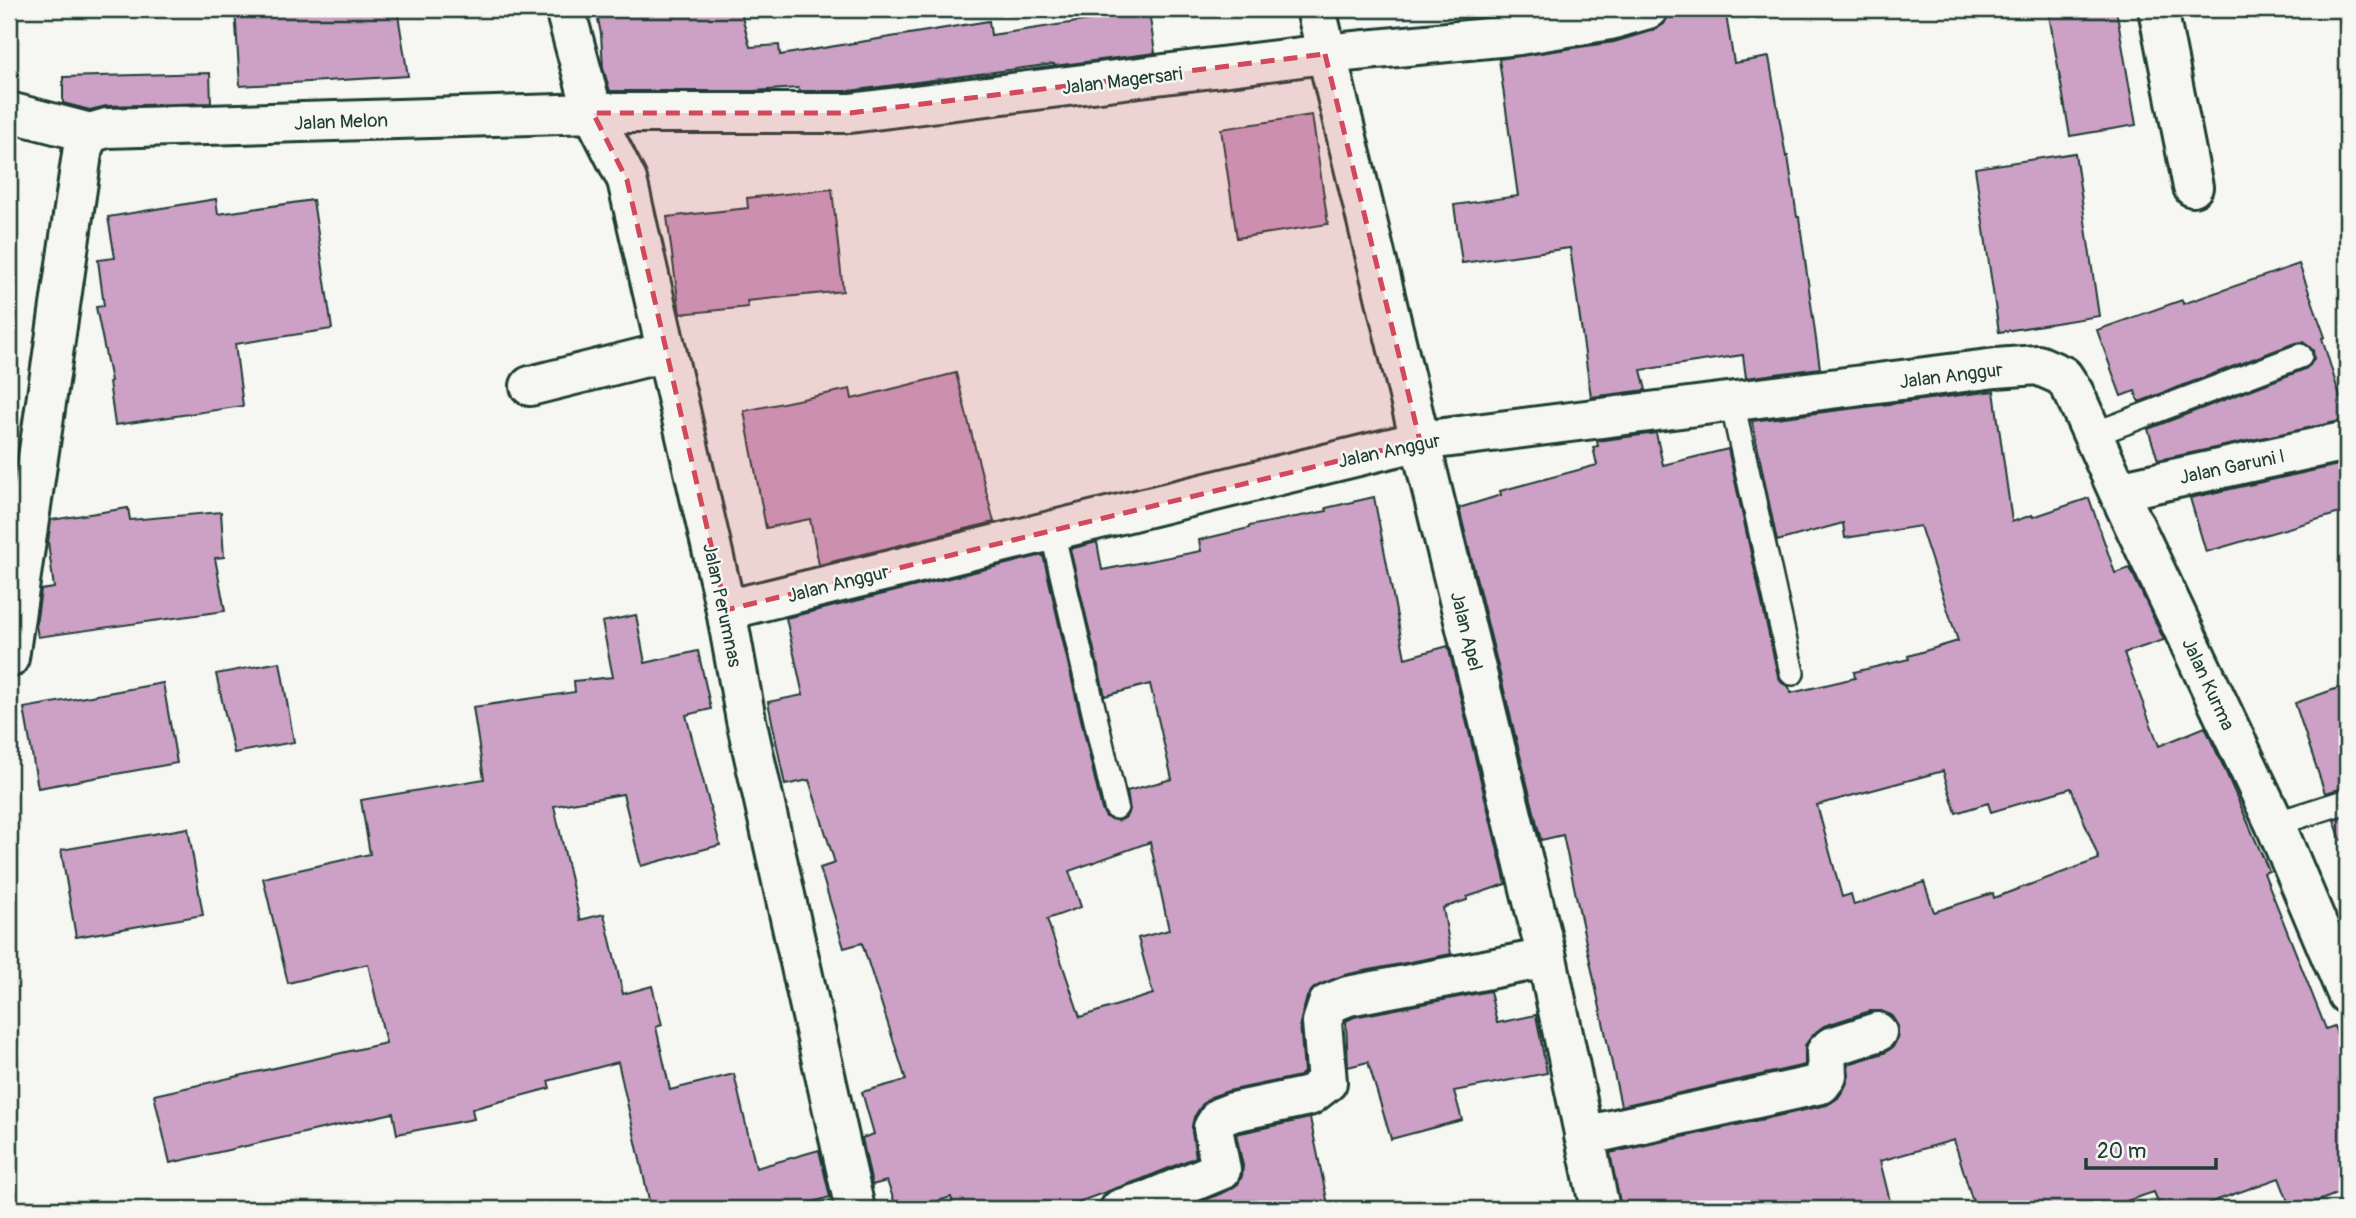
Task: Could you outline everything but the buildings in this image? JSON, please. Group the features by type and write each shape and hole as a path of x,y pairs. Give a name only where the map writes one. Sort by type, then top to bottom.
{"street":[{"name":"Jalan Perumnas","path":"565,9 593,113 626,180 726,610 746,720 855,1209"},
{"name":"Jalan Apel","path":"1316,9 1548,958 1600,1209"},
{"name":"Jalan Magersari","path":"593,113 850,113 1325,54 1519,35 1610,20 1647,9"},
{"path":"2158,9 2193,187"},
{"path":"9,112 90,133 83,147 9,658"},
{"name":"Jalan Melon","path":"90,133 107,128 593,113"},
{"path":"530,386 666,352"},
{"name":"Jalan Anggur","path":"726,610 1420,441 1996,368 2038,365 2063,376"},
{"name":"Jalan Kurma","path":"2063,376 2074,393 2275,824 2347,994"},
{"name":"Jalan Garuni I","path":"2118,491 2347,441"},
{"path":"1120,1209 1149,1200 1220,1170 1213,1128 1220,1117 1309,1096 1326,1082 1322,1022 1328,1004 1348,996 1548,958"},
{"path":"1584,1136 1821,1084 1827,1076 1826,1052 1831,1046 1877,1032"}],"lane":[{"path":"2092,435 2300,356"},
{"path":"1732,402 1792,673"},
{"path":"1052,531 1116,807"},
{"path":"2275,824 2347,801"}],"highlighted area":[{"path":"1325,54 1420,441 726,610 627,180 593,113 850,113"}]}
